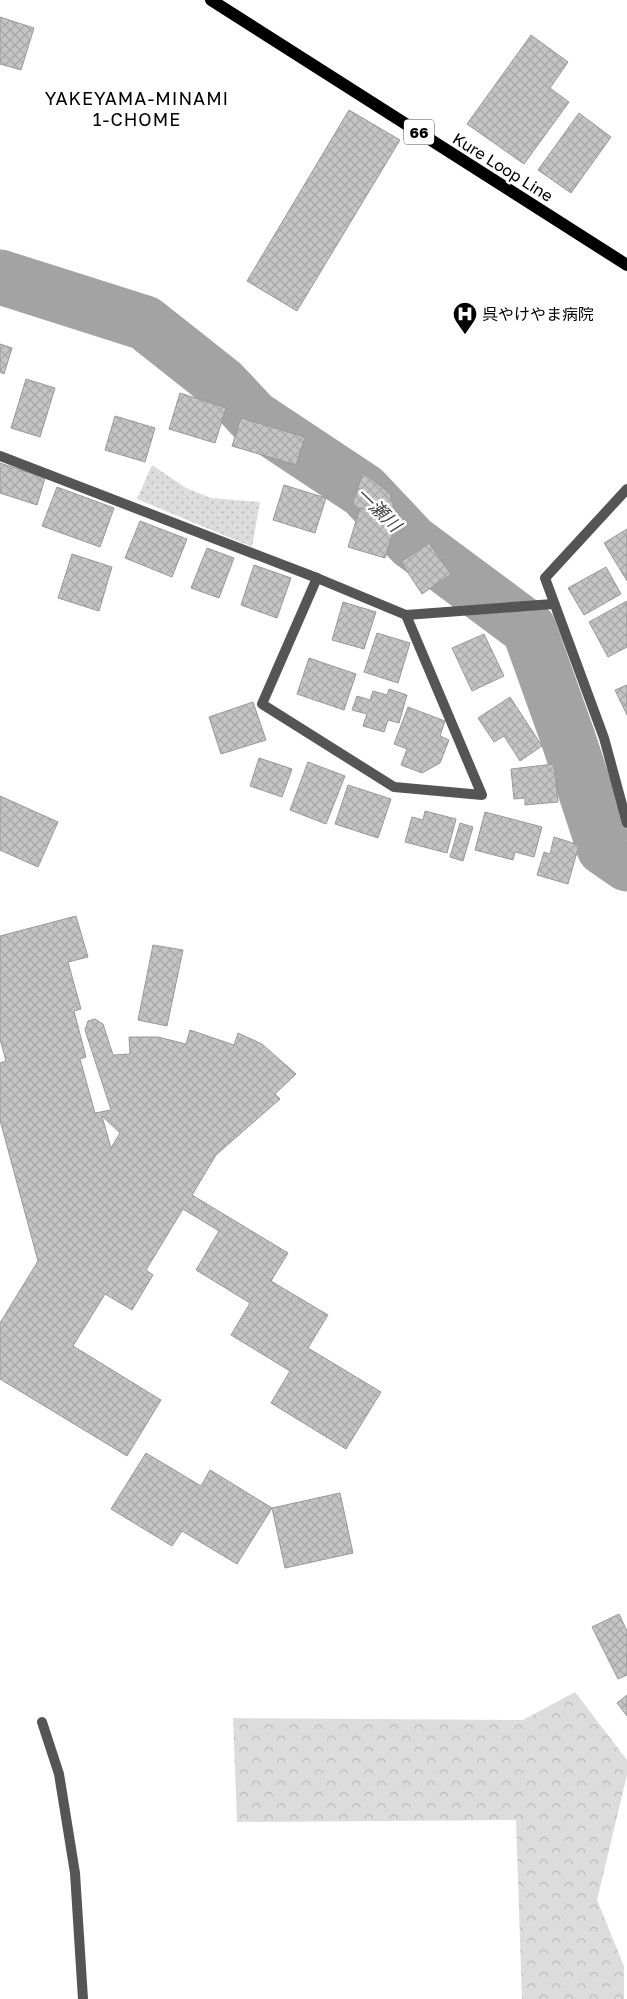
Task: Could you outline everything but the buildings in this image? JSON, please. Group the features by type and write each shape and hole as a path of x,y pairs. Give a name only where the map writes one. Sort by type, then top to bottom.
{"main road":[{"name":"Kure Loop Line","path":"210,0 627,265"}],"street":[{"path":"0,456 317,578 406,615 553,604"},
{"path":"627,489 545,578 604,738 627,823"},
{"path":"317,578 262,704 394,787 482,795 406,615"},
{"path":"42,1722 59,1774 75,1873 83,1999"}],"green space":[{"path":"152,465 186,488 211,498 260,502 252,547 137,499"},
{"path":"575,1692 627,1760 627,1775 597,1900 624,1966 624,1999 522,1999 516,1820 237,1822 233,1718 523,1720"}],"waterway":[{"name":"一瀬川","path":"0,277 145,323 222,384 254,418 364,491 412,542 529,629 568,738 604,848 627,864"}],"place":[{"name":"呉やけやま病院","path":"465,335"}],"district":[{"name":"YAKEYAMA-MINAMI 1-CHOME","path":"137,108"}]}
